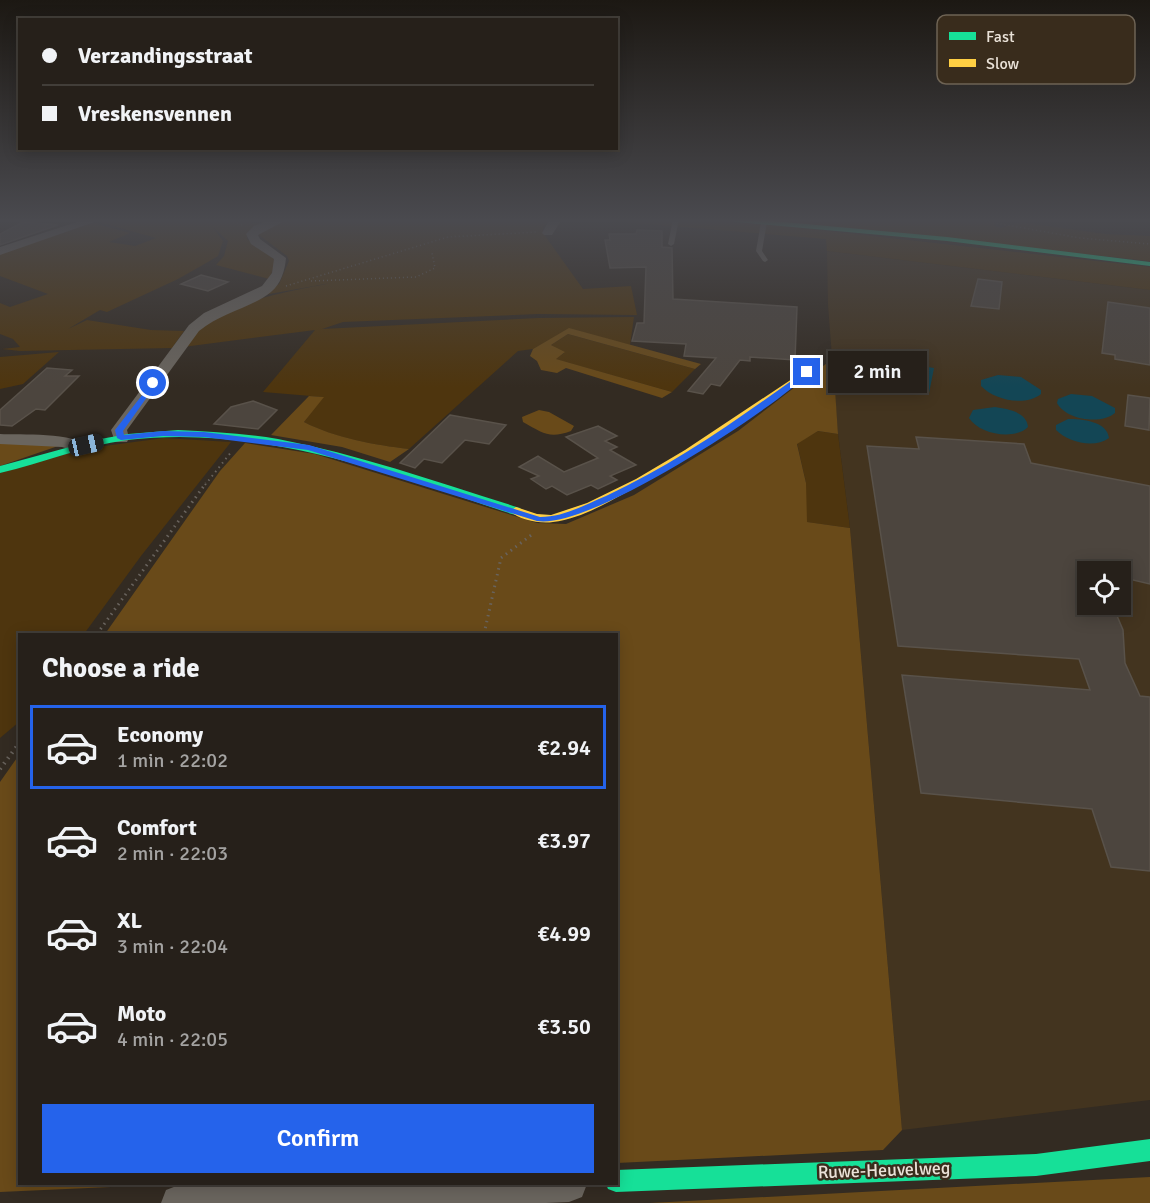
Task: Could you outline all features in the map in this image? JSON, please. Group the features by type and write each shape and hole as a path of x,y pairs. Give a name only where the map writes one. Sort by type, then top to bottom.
{"street":[{"path":"121,438 119,430 194,328 209,316 264,290 272,284 276,275"},
{"path":"0,470 79,447 121,438 181,433 309,448 540,519 553,519 576,513 654,477 742,420 807,372"},
{"path":"0,439 64,442 79,447"},
{"name":"Ruwe-Heuvelweg","path":"618,1181 1036,1165 1150,1150"},
{"path":"179,1203 548,1185"}],"path":[{"path":"289,285 322,275"},
{"path":"264,290 324,279 420,275"},
{"path":"98,633 214,472 243,439"},
{"path":"484,633 501,558 553,519"},
{"path":"0,770 18,745"}],"shaded area":[{"path":"185,275 107,312 100,310 68,329 87,320 151,330 184,331 172,348 20,351 2,349 20,347 13,339 0,334 0,303 10,307 48,294 0,276"},
{"path":"254,275 271,275 269,279"},
{"path":"283,275 573,275 583,289 631,286 637,315 538,314 343,322 322,329 538,318 634,317 630,345 569,329 533,349 518,351 409,449 341,437 304,422 323,397 263,392 315,330 183,347 197,331 231,309 270,296 331,283 258,296 279,284"},
{"path":"827,275 1027,275 1150,290 1150,1100 902,1130 850,528 838,434"},
{"path":"1027,275 1150,275 1150,290"},
{"path":"569,328 701,364 695,369 568,334 551,345 565,352 556,359 672,392 662,398 566,368 557,373 541,370 537,361 530,356 533,349"},
{"path":"568,334 695,369 672,392 555,359 564,353 551,345"},
{"path":"59,352 23,384 0,389 0,357"},
{"path":"833,359 838,434 818,431 797,444 806,483 807,522 850,528 902,1130 883,1150 618,1163 618,633 106,633 220,471 245,443 315,454 537,523 566,524 634,495 738,431 795,387 812,385 819,378 816,371"},
{"path":"309,396 324,397 304,422 355,440 409,449 390,462 342,447 271,435"},
{"path":"539,410 549,412 574,426 571,431 551,435 523,422 522,417"},
{"path":"818,431 838,434 850,528 806,522 806,483 797,443"},
{"path":"164,438 231,442 141,556 85,633 18,633 18,723 0,738 0,473 82,449"},
{"path":"0,442 61,445 0,466"},
{"path":"18,756 18,1185 155,1185 0,1192 0,782"},
{"path":"1150,1177 1150,1203 650,1203"}],"water":[{"path":"848,354 934,368 929,393 849,381"},
{"path":"998,375 1021,377 1041,390 1041,394 1027,400 1010,400 994,395 981,386 981,380"},
{"path":"1071,394 1092,396 1115,408 1115,413 1109,417 1093,420 1076,417 1062,409 1057,403 1058,399"},
{"path":"995,407 1011,410 1021,415 1028,427 1014,434 997,434 980,428 969,418 973,410"},
{"path":"1068,419 1093,422 1104,428 1109,438 1096,443 1081,443 1067,438 1056,430 1056,425"}],"building":[{"path":"201,275 228,282 208,291 181,284"},
{"path":"646,275 673,275 673,299 797,307 795,360 750,357 750,361 740,360 720,386 711,384 703,394 688,391 716,358 684,356 686,344 632,341 637,323 644,323"},
{"path":"978,279 1002,282 999,309 971,306"},
{"path":"1108,302 1150,308 1150,365 1115,359 1115,355 1102,353"},
{"path":"47,368 72,370 65,376 79,376 45,410 36,409 12,426 0,425 0,410"},
{"path":"1128,395 1150,398 1149,430 1125,426"},
{"path":"253,401 277,410 258,429 214,424 231,407"},
{"path":"450,415 506,425 489,444 465,440 442,463 424,459 415,468 400,463"},
{"path":"598,426 617,436 605,441 617,447 610,450 636,465 610,476 617,480 598,489 591,485 567,495 552,486 546,489 531,479 539,476 519,467 538,456 564,472 598,458 566,437"},
{"path":"916,437 1024,444 1031,463 1150,486 1150,584 1131,580 1131,561 1077,561 1077,615 1117,615 1123,630 1125,663 1140,696 1150,697 1150,871 1111,867 1092,809 921,793 902,675 1090,690 1079,659 898,646 867,446 919,449"}],"traffic: fast":[{"path":"0,470 47,455 128,437 178,434 228,436 277,442 325,453 421,480 516,511"},
{"path":"618,1181 1036,1165 1150,1150"}],"traffic: slow":[{"path":"516,511 537,518 551,519 592,506 665,467 807,372"}],"route":[{"path":"153,383 119,430 121,438 181,433 309,448 540,519 553,519 576,513 654,477 752,413 807,372"}]}
